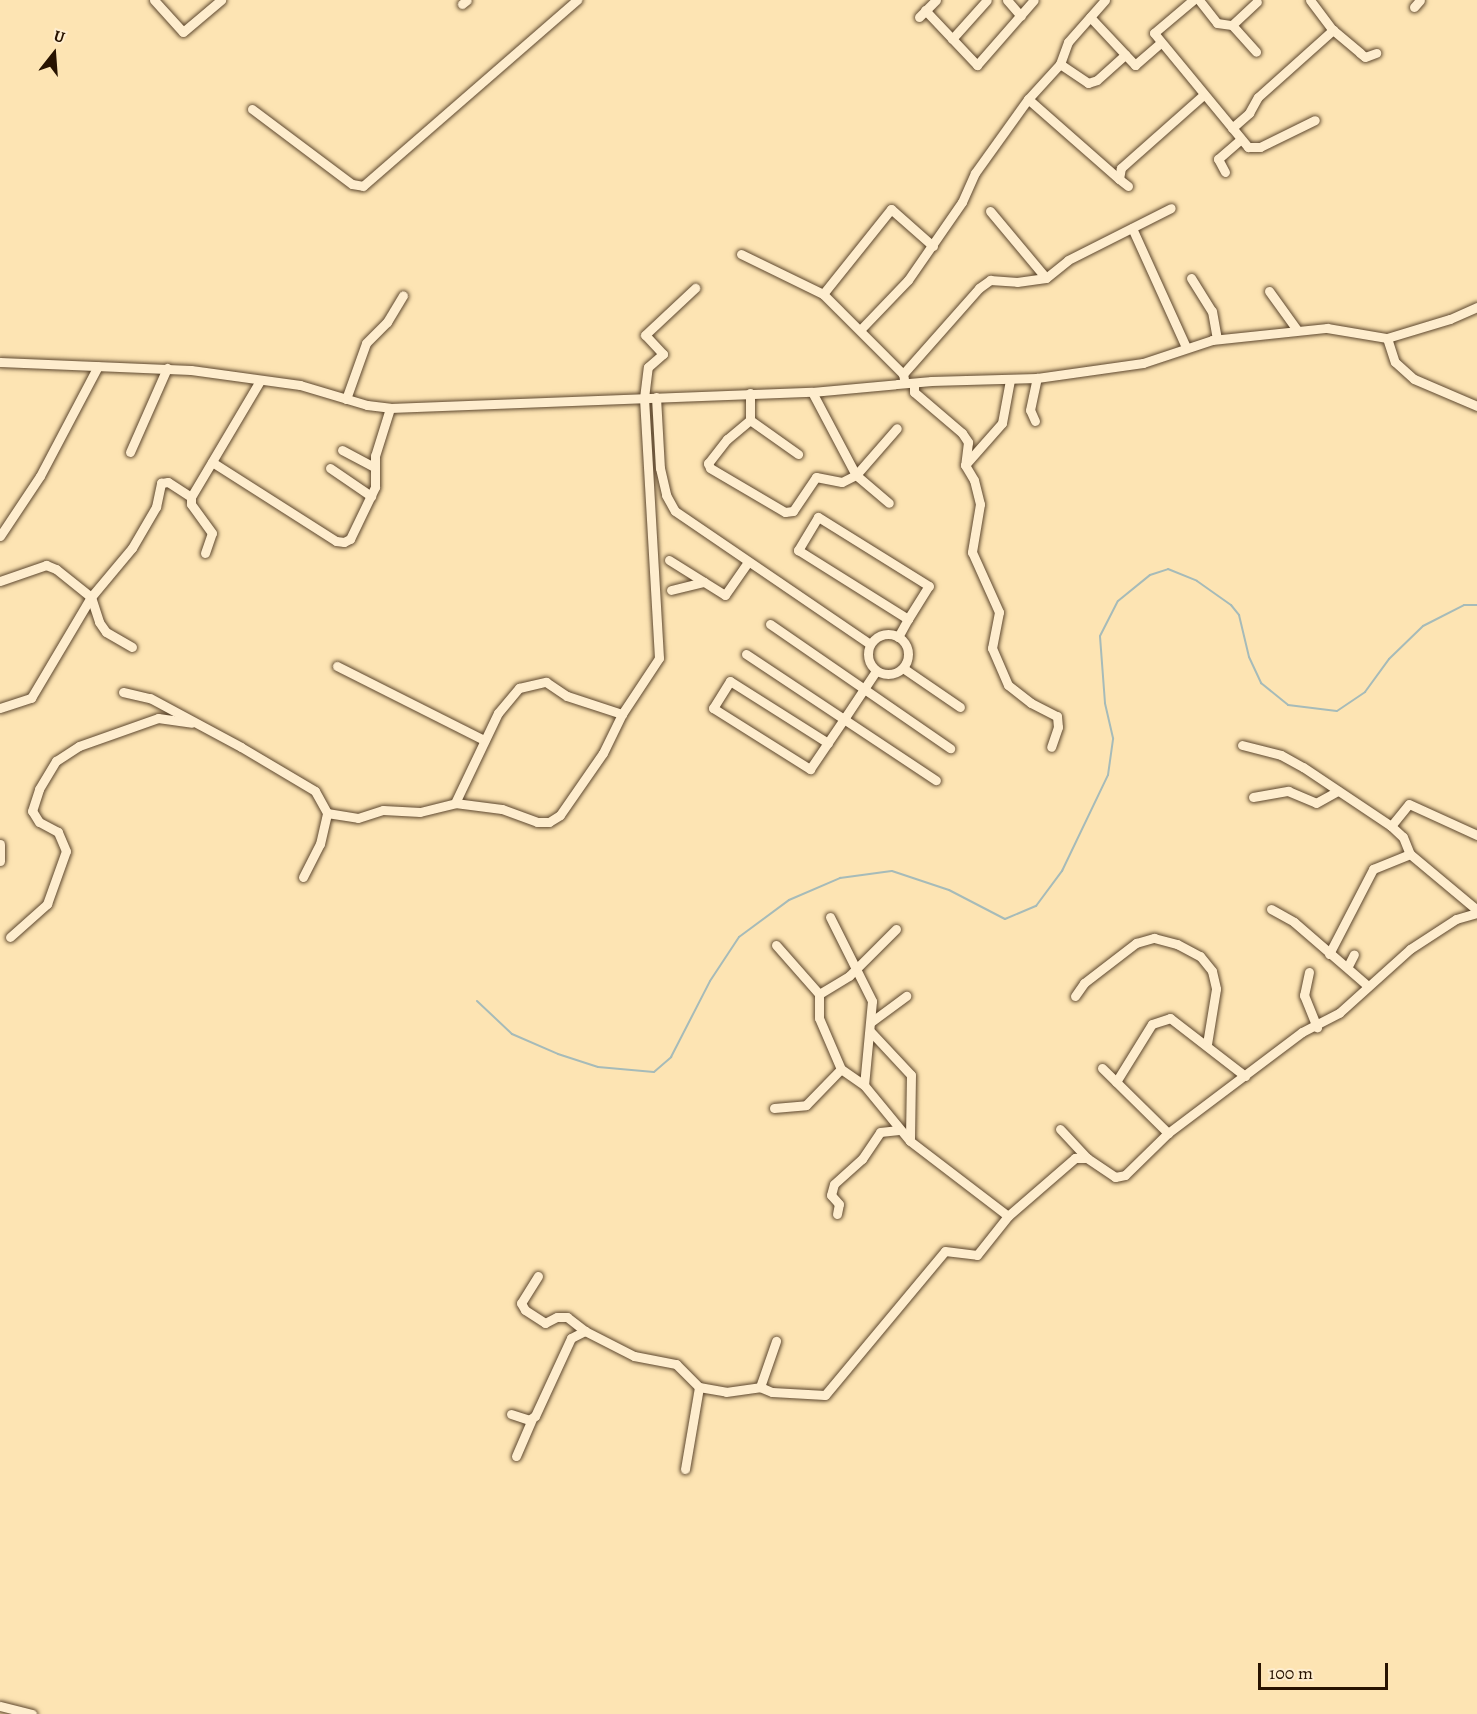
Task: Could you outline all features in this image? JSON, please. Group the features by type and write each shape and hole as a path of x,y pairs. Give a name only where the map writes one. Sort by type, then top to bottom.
{"street":[{"path":"157,1 183,32 221,0"},
{"path":"252,109 352,184 363,186 577,0"},
{"path":"952,39 987,0"},
{"path":"1007,0 1021,16"},
{"path":"927,6 974,64 981,64 1034,0"},
{"path":"861,329 908,280 933,246 975,173 1028,99 1060,64 1068,42 1105,0"},
{"path":"1193,0 1155,28 1160,43 1241,140 1254,149 1315,120"},
{"path":"1199,0 1217,23 1232,25 1256,52"},
{"path":"1310,0 1333,30 1365,57 1376,52"},
{"path":"1232,25 1257,2"},
{"path":"1090,17 1135,65 1160,43"},
{"path":"1232,128 1249,113 1258,97 1333,30"},
{"path":"1060,64 1088,83 1097,80 1125,55"},
{"path":"1119,179 1121,168 1160,130 1202,96"},
{"path":"1028,99 1128,186"},
{"path":"1225,172 1218,159 1241,140"},
{"path":"907,381 979,288 990,280 1017,282 1046,278 1068,260 1172,208"},
{"path":"823,294 891,209 933,246"},
{"path":"990,211 1046,278"},
{"path":"1132,228 1186,347"},
{"path":"741,254 823,294 861,329 914,392 966,436 964,465 974,480 980,504 973,558 999,612 992,648 1008,685 1031,703 1057,716 1058,727 1051,747"},
{"path":"1191,278 1212,311 1217,339"},
{"path":"327,813 358,818 383,810 420,812 454,803 502,809 537,822 549,822 577,793 622,714 659,658 644,398 648,367 663,354 646,339 647,330 695,288"},
{"path":"1269,291 1297,330"},
{"path":"346,399 366,343 387,322 403,295"},
{"path":"0,362 167,368 300,385 346,399 390,408 656,396 812,392 907,381 1037,378 1127,366 1217,339 1270,337 1297,330 1327,328 1387,338 1450,320 1477,307"},
{"path":"1387,338 1395,362 1414,379 1477,406"},
{"path":"0,536 40,476 98,366"},
{"path":"130,452 167,368"},
{"path":"1035,422 1030,410 1037,378"},
{"path":"964,465 1002,423 1010,380"},
{"path":"205,554 212,533 191,504 191,496 260,381"},
{"path":"812,392 856,475 889,503"},
{"path":"750,393 750,420"},
{"path":"656,396 660,468 666,495 675,511 870,644"},
{"path":"212,462 336,541 350,539 377,478 374,467 390,408"},
{"path":"750,420 734,432 708,463 710,468 771,507 793,511 816,477 842,482 856,475 897,428"},
{"path":"750,420 798,454"},
{"path":"342,450 374,467"},
{"path":"330,468 370,496"},
{"path":"0,708 31,698 91,597 132,548 156,507 161,483 168,482 191,496"},
{"path":"898,637 909,619 929,586 818,517 798,550 909,619"},
{"path":"669,560 724,595 748,562"},
{"path":"0,581 46,565 91,597 99,622 106,632 132,647"},
{"path":"671,590 704,582"},
{"path":"770,624 950,748"},
{"path":"884,634 898,637 908,651 903,668 891,674 876,671 868,658 870,644 884,634"},
{"path":"746,654 846,716 936,780"},
{"path":"337,666 484,740"},
{"path":"903,668 960,707"},
{"path":"828,743 730,681 713,708 810,769 828,743 876,671"},
{"path":"454,803 484,740 512,694 535,683 546,682 567,696 622,714"},
{"path":"123,692 150,698 315,792 327,813 320,844 303,877"},
{"path":"10,937 47,904 66,851 58,832 39,822 32,811 39,789 56,761 79,746 158,718 198,724"},
{"path":"1060,1129 1087,1158 1120,1177 1168,1133 1302,1032 1317,1027 1430,935 1477,911 1410,854 1403,837 1391,826 1281,755 1242,745"},
{"path":"1253,796 1288,791 1316,803 1338,790"},
{"path":"1391,826 1409,804 1477,835"},
{"path":"0,844 0,861"},
{"path":"1329,954 1373,868 1410,854"},
{"path":"1271,909 1294,922 1329,954 1348,966 1368,986"},
{"path":"831,916 872,1000 864,1085"},
{"path":"819,994 858,968 896,929"},
{"path":"1076,996 1084,983 1136,943 1154,938 1177,944 1200,956 1212,971 1216,989 1207,1044"},
{"path":"776,945 819,994 819,1018 841,1069 864,1085 910,1141 1008,1216"},
{"path":"1348,966 1354,954"},
{"path":"1309,972 1304,994 1317,1027"},
{"path":"871,1027 906,996"},
{"path":"1116,1082 1128,1067 1134,1049 1158,1020 1170,1018 1207,1044 1245,1076"},
{"path":"871,1027 911,1075 910,1141"},
{"path":"1102,1068 1168,1133"},
{"path":"774,1108 806,1105 841,1069"},
{"path":"837,1214 839,1204 831,1195 834,1184 862,1159 880,1132 886,1128 900,1130"},
{"path":"538,1276 521,1304 525,1310 545,1323 557,1317 567,1317 585,1331 634,1356 676,1364 699,1387 726,1392 760,1387 787,1394 820,1396 829,1392 873,1332 945,1251 977,1256 1008,1216 1075,1158 1087,1158"},
{"path":"516,1456 571,1338 585,1331"},
{"path":"760,1387 776,1341"},
{"path":"685,1469 699,1387"},
{"path":"511,1414 532,1419"},
{"path":"0,1706 32,1714"}],"waterway":[{"path":"477,1001 512,1034 558,1054 598,1067 654,1072 671,1057 710,981 739,937 789,900 840,878 892,871 949,890 1005,919 1036,906 1062,871 1108,775 1113,738 1105,703 1100,636 1118,601 1150,575 1168,569 1197,581 1231,605 1239,615 1249,657 1261,683 1288,705 1337,711 1365,692 1389,659 1423,626 1464,605 1477,605"}]}
